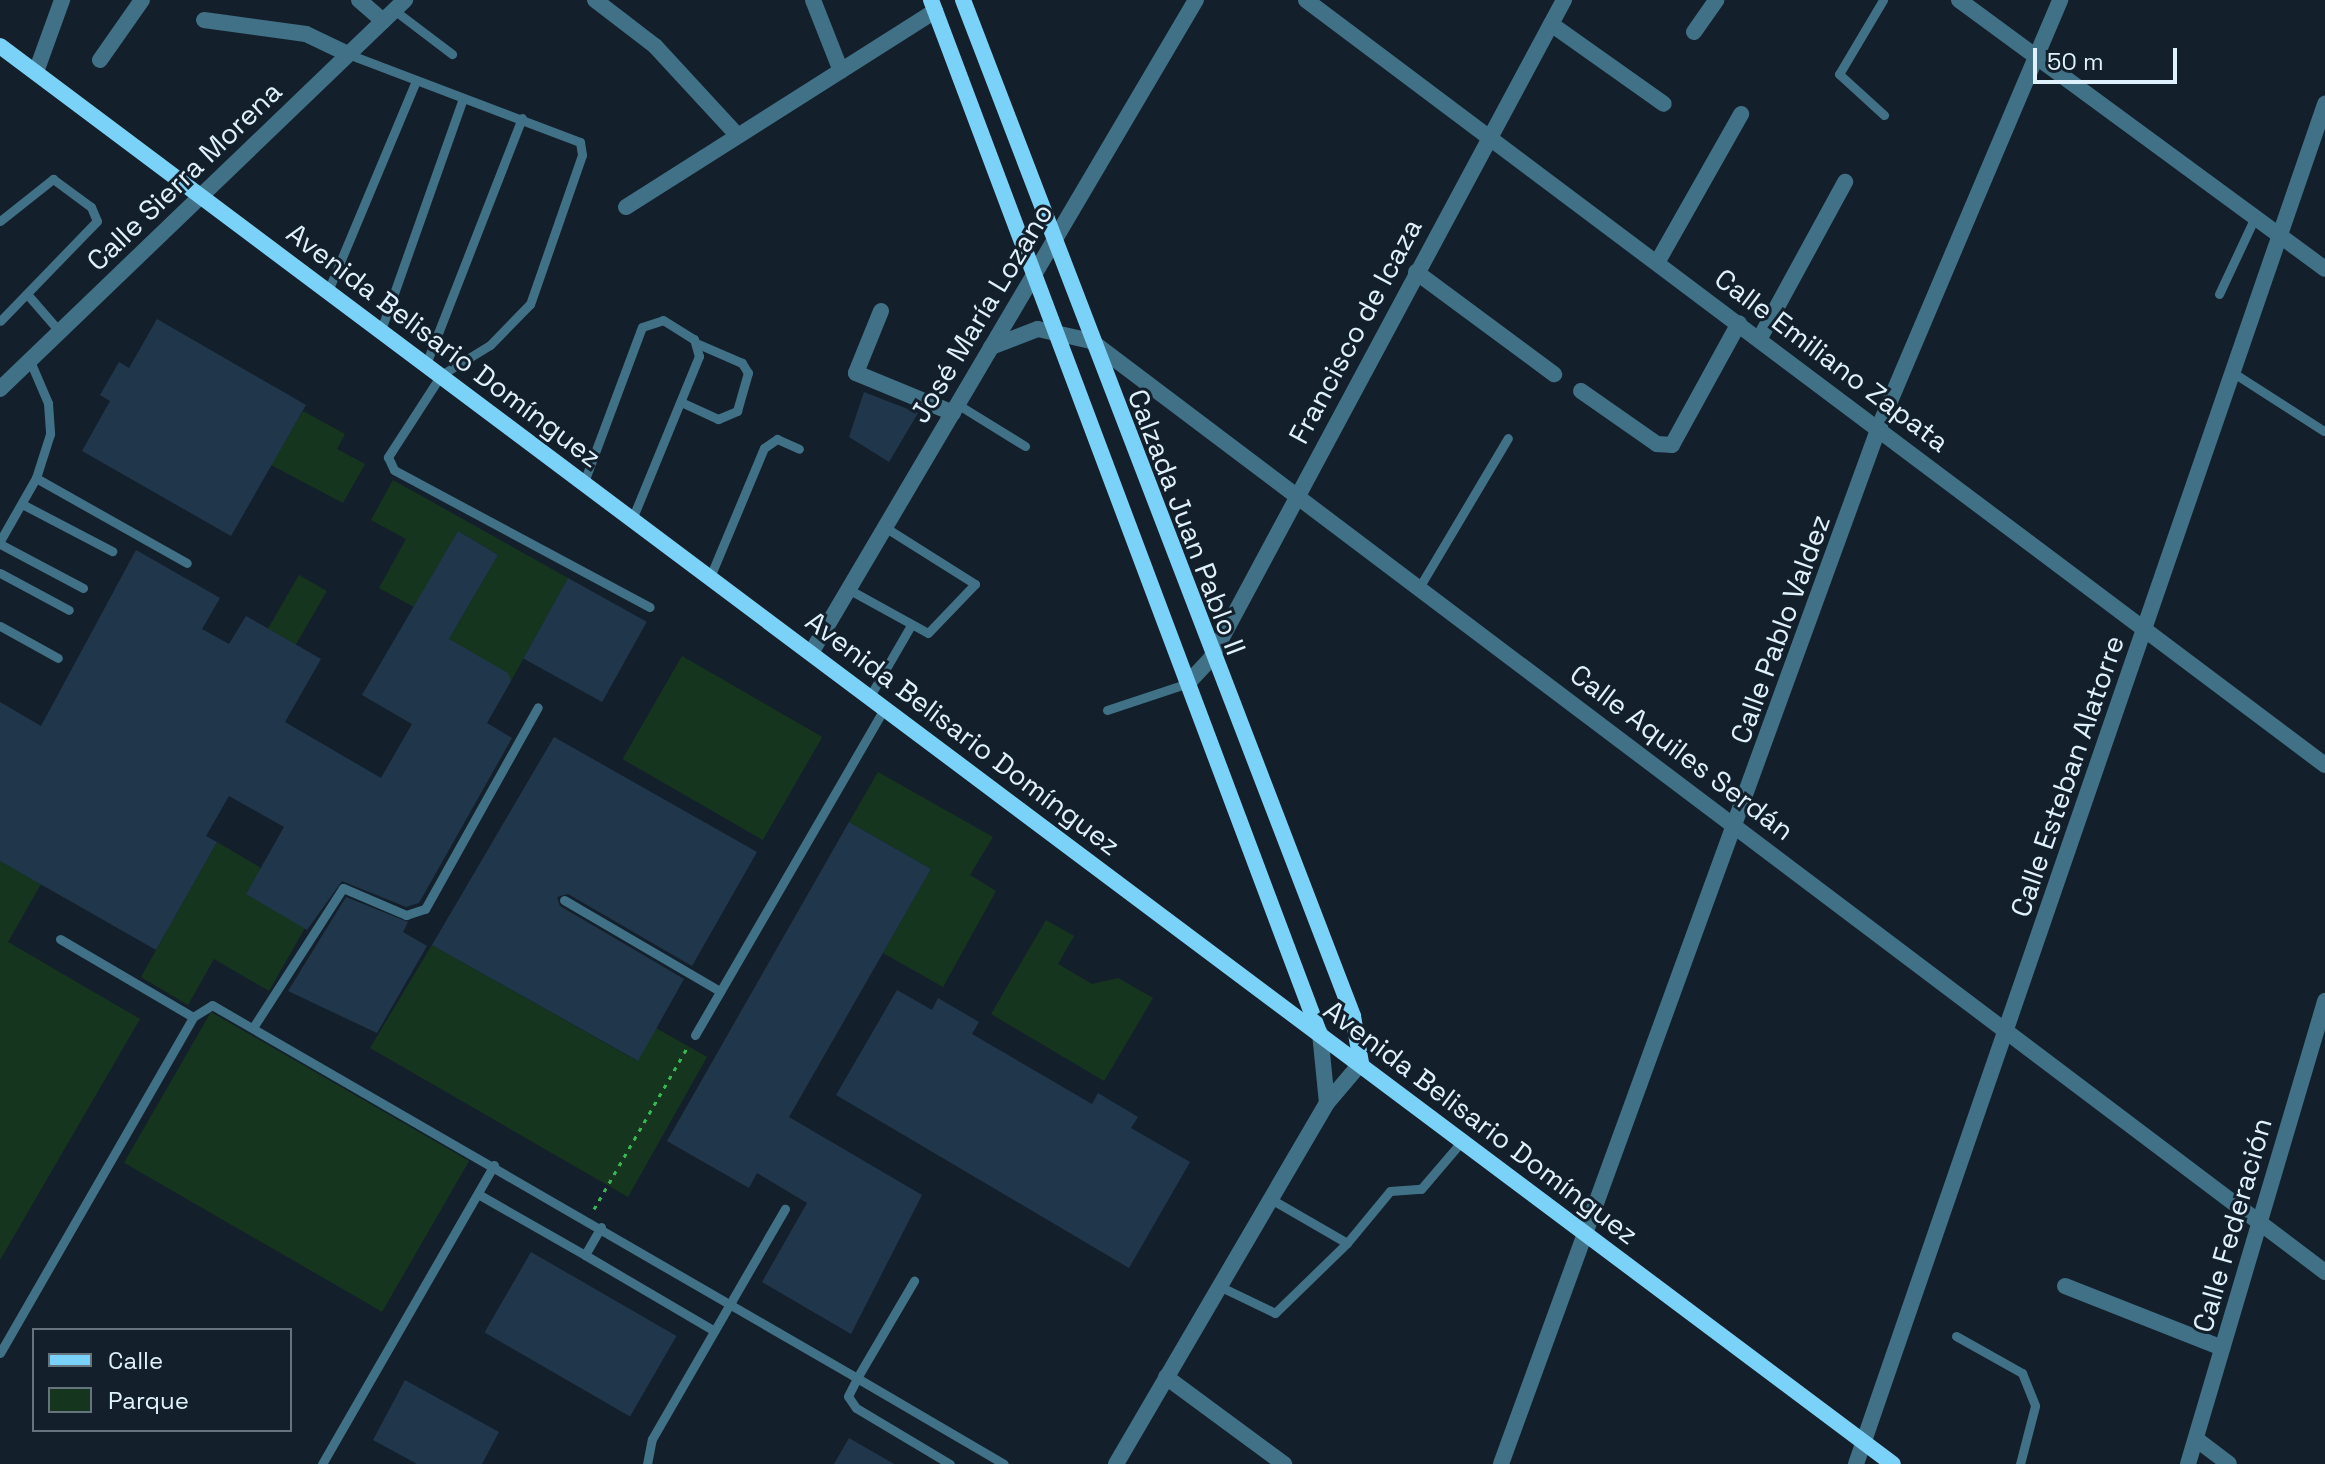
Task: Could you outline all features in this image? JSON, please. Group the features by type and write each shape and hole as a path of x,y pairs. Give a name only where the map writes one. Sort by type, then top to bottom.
{"main road":[{"name":"Calzada Juan Pablo II","path":"963,0 1211,658 1353,1016 1361,1063"},
{"name":"Calzada Juan Pablo II","path":"933,6 1320,1033"},
{"name":"Avenida Belisario Domínguez","path":"0,46 1893,1464"}],"street":[{"path":"36,72 62,0"},
{"path":"100,60 142,0"},
{"path":"359,0 394,10"},
{"path":"595,0 655,46 738,136"},
{"path":"813,0 841,71"},
{"name":"José María Lozano","path":"811,653 883,526 1196,0"},
{"name":"Calle Emiliano Zapata","path":"1306,0 1658,261 2325,765"},
{"name":"Francisco de Icaza","path":"1188,683 1211,658 1488,134 1564,0"},
{"path":"1694,32 1716,0"},
{"path":"1959,0 2325,269"},
{"name":"Calle Pablo Valdez","path":"1501,1464 1737,826 1879,427 2060,0"},
{"path":"626,207 841,71 933,6"},
{"name":"Calle Sierra Morena","path":"0,389 394,10"},
{"path":"204,20 306,34 348,54"},
{"path":"1551,24 1664,104"},
{"name":"Calle Esteban Alatorre","path":"1856,1464 2325,104"},
{"path":"1658,261 1741,114"},
{"path":"1760,338 1845,182"},
{"path":"1416,272 1554,374"},
{"path":"881,311 856,373 955,409"},
{"path":"1581,391 1657,444 1672,445 1739,323"},
{"name":"Calle Aquiles Serdán","path":"991,347 1021,332 1054,329 1091,341 1299,494 2325,1272"},
{"name":"Calle Federación","path":"2188,1464 2325,1001"},
{"path":"1320,1033 1327,1103"},
{"path":"1116,1464 1327,1103 1361,1063"},
{"path":"2065,1286 2222,1348"},
{"path":"1166,1377 1284,1464"},
{"path":"2196,1439 2229,1464"}],"lane":[{"path":"1883,0 1839,74 1884,115"},
{"path":"394,10 452,54"},
{"path":"348,54 574,137 582,155 530,304 490,345 441,375 390,450 389,465 650,607"},
{"path":"328,291 416,81"},
{"path":"381,330 463,98"},
{"path":"426,364 522,118"},
{"path":"0,221 46,179 96,213 93,228 0,321"},
{"path":"2219,294 2255,217"},
{"path":"27,294 60,332"},
{"path":"584,482 647,320 663,320 698,344 742,363 748,373 737,411 726,420 681,402"},
{"path":"632,519 681,402 698,344"},
{"path":"30,361 48,403 50,434 36,478 0,542 83,588"},
{"path":"2232,372 2324,431"},
{"path":"955,409 1025,446"},
{"path":"1420,586 1508,438"},
{"path":"710,577 764,448 777,439 799,449"},
{"path":"36,478 187,563"},
{"path":"22,504 112,551"},
{"path":"848,589 910,627 928,633 975,584 883,526"},
{"path":"0,573 69,610"},
{"path":"0,626 58,658"},
{"path":"870,696 910,627"},
{"path":"1107,710 1188,683"},
{"path":"254,1026 343,888 406,915 425,909 538,707"},
{"path":"695,1035 885,707"},
{"path":"564,900 720,991"},
{"path":"60,939 193,1017"},
{"path":"0,1353 193,1017 212,1005 254,1026 730,1301 1004,1464"},
{"path":"1219,1286 1275,1313 1347,1243 1390,1191 1421,1189 1462,1141"},
{"path":"322,1464 494,1165"},
{"path":"478,1194 711,1329"},
{"path":"1269,1198 1347,1243"},
{"path":"647,1464 652,1439 711,1329 785,1209"},
{"path":"585,1255 601,1227"},
{"path":"914,1281 848,1396 856,1408 950,1464"},
{"path":"1956,1336 2022,1373 2035,1406 2020,1464"}],"path":[{"path":"588,1219 695,1035"}],"green space":[{"path":"303,411 345,434 337,449 365,464 343,503 271,465"},
{"path":"393,480 568,578 511,681 449,639 498,555 458,531 414,607 379,588 406,539 371,520"},
{"path":"299,575 327,591 296,645 268,629"},
{"path":"682,656 822,737 763,840 622,759"},
{"path":"878,772 993,837 970,875 996,891 943,987 883,953 931,869 849,822"},
{"path":"217,842 261,868 246,894 305,928 269,991 214,959 188,1005 141,977"},
{"path":"0,861 41,884 8,942 140,1019 0,1260"},
{"path":"1046,920 1074,936 1058,964 1092,984 1118,978 1153,998 1104,1081 991,1014"},
{"path":"432,945 637,1061 656,1028 707,1057 628,1197 370,1048"},
{"path":"211,1012 469,1161 382,1312 124,1163"}],"building":[{"path":"157,319 306,405 231,536 82,451 110,401 100,395 119,362 129,368"},
{"path":"864,392 918,413 889,462 849,437"},
{"path":"458,531 498,555 449,639 508,673 511,681 487,723 512,738 419,903 406,907 342,881 307,930 246,894 284,827 229,796 206,836 217,842 156,950 0,861 0,702 41,726 136,550 220,598 202,629 229,644 246,616 321,659 285,722 381,778 412,724 362,695"},
{"path":"568,578 647,622 602,702 523,658"},
{"path":"554,737 757,852 692,966 568,894 557,897 560,906 684,979 638,1061 432,945"},
{"path":"849,822 931,869 789,1117 922,1195 851,1334 762,1282 807,1203 757,1173 749,1188 667,1141"},
{"path":"346,897 408,922 403,932 427,946 377,1033 288,991"},
{"path":"897,990 932,1010 938,998 979,1022 972,1034 1092,1104 1098,1093 1138,1117 1131,1128 1190,1162 1129,1268 836,1095"},
{"path":"531,1252 676,1336 630,1417 485,1333"},
{"path":"405,1380 499,1432 482,1464 417,1464 373,1440"},
{"path":"849,1438 894,1464 834,1464"}]}
